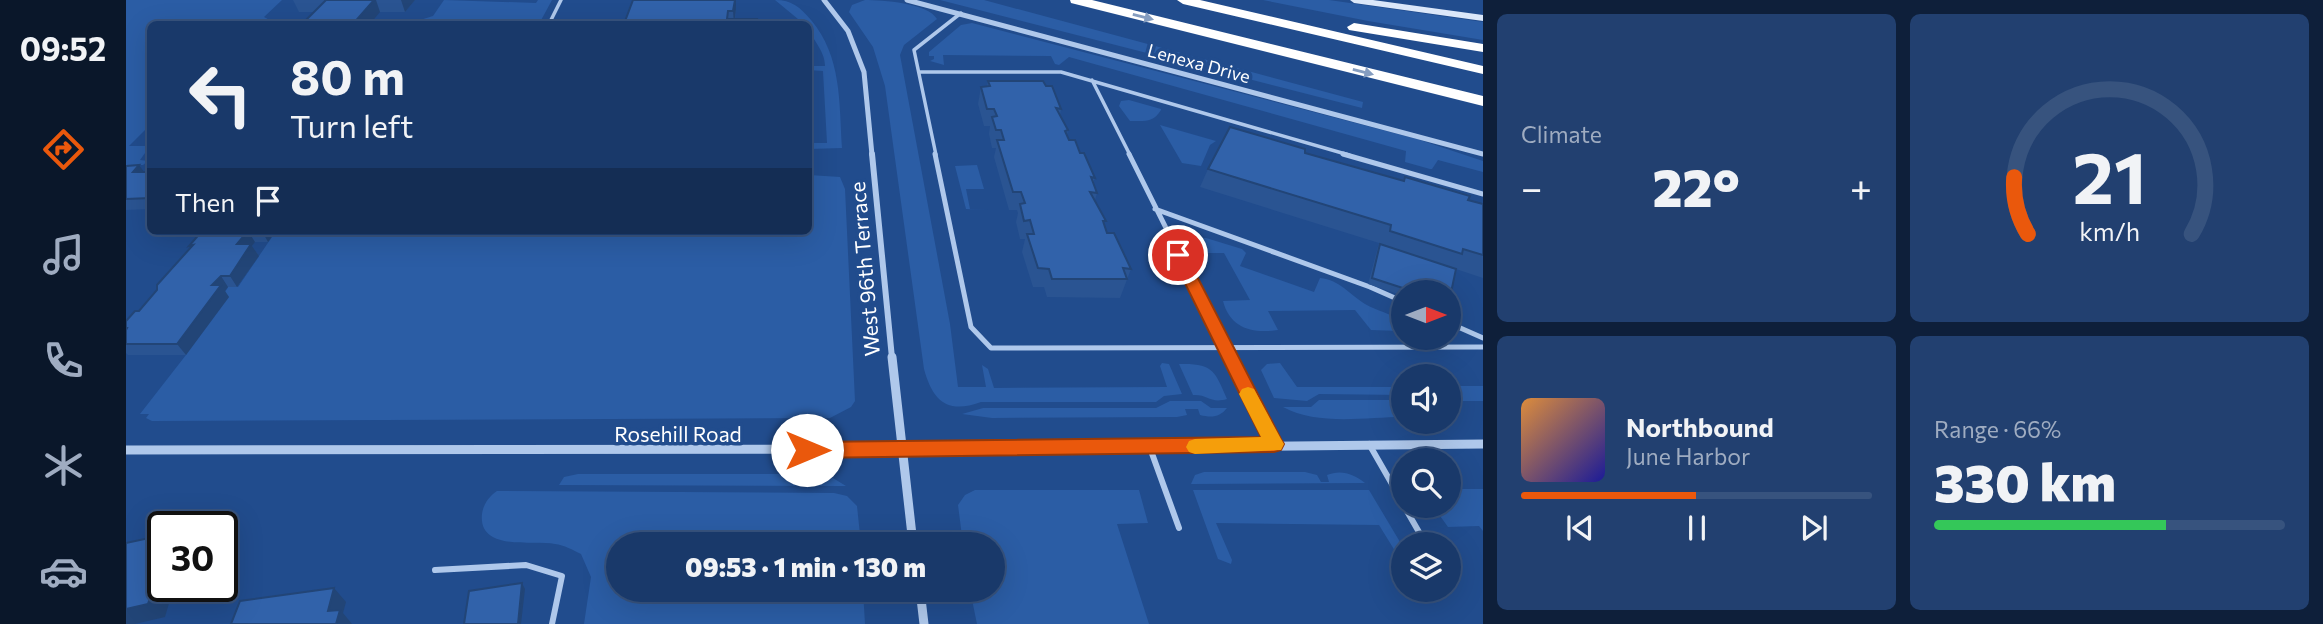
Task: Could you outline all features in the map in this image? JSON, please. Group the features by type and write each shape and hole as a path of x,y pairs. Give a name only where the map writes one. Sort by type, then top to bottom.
{"highway":[{"path":"1076,0 1483,102"},
{"path":"1183,0 1483,70"},
{"path":"1189,0 1483,48"},
{"path":"1441,91 1483,108"}],"street":[{"name":"West 96th Terrace","path":"824,0 848,31 864,72 911,532"},
{"name":"Lenexa Drive","path":"907,0 1483,154"},
{"path":"1354,0 1483,18"},
{"name":"Rosehill Road","path":"126,450 901,450 1483,443"},
{"path":"921,602 924,624"}],"lane":[{"path":"550,21 561,0"},
{"path":"961,13 914,50 971,327 991,348 1483,347"},
{"path":"919,72 1061,72 1483,194"},
{"path":"1092,80 1274,444"},
{"path":"1155,208 1391,296"},
{"path":"1461,328 1483,338"},
{"path":"1369,444 1391,483"},
{"path":"1150,448 1180,528"},
{"path":"435,570 526,565 562,576 552,624"}],"shaded area":[{"path":"126,0 282,0 264,17 271,21 147,21 147,128 129,146 147,146 140,160 147,162 143,165 126,165"},
{"path":"444,0 536,3 538,0 552,0 541,21 417,21 433,16"},
{"path":"775,0 795,5 812,21 800,21"},
{"path":"865,0 915,6 937,19 904,45 900,55 950,324 958,387 986,387 982,365 988,369 994,388 1167,387 1160,366 1162,363 1169,364 1182,394 1164,396 1156,402 981,402 959,407 951,406 937,397 924,369 885,86 873,47 849,12 852,5"},
{"path":"940,0 984,0 1363,102 1362,108"},
{"path":"1263,0 1329,0 1483,22 1483,40 1368,21"},
{"path":"812,21 829,49 834,65 842,148 812,149 812,143 827,143 823,71 812,70 812,66 825,66 812,34"},
{"path":"972,23 1417,139 1483,161 1483,172 1438,160 1430,169 1405,162 1406,151 1069,57 1059,65 1055,64 1051,56 943,55 944,65 930,61 934,56 929,56 929,52 961,25"},
{"path":"1129,100 1161,110 1151,119 1130,121 1119,106 1121,101"},
{"path":"1160,125 1216,141 1210,145 1201,166 1182,163"},
{"path":"977,165 984,189 966,189 970,209 989,210 966,209 955,166"},
{"path":"812,175 840,177 845,189 855,401 851,407 830,418 152,421 146,418 149,414 140,414 186,355 228,287 238,287 273,235 812,235"},
{"path":"1196,238 1206,238 1242,249 1246,253 1240,266 1314,292 1320,278 1327,279 1365,304 1391,316 1391,331 1371,330 1355,310 1268,311 1278,330 1259,331 1243,327 1231,317 1223,301 1250,300 1224,253 1199,253 1194,245"},
{"path":"1280,363 1297,387 1391,387 1391,395 1319,394 1307,401 1274,398 1261,370 1267,364"},
{"path":"1179,364 1206,367 1216,375 1227,399 1217,400 1193,395"},
{"path":"1461,386 1483,386 1483,401 1461,401"},
{"path":"1319,400 1391,400 1391,418 1326,419 1296,413 1283,407 1311,407"},
{"path":"1170,401 1201,401 1211,408 1227,408 1219,415 1212,416 1200,415 1198,409 1185,409 1187,415 1177,417 992,418 962,414 983,408 1156,408"},
{"path":"1204,472 1305,472 1317,475 1321,482 1329,482 1327,475 1342,473 1352,475 1365,483 1191,484 1195,475"},
{"path":"578,474 813,474 828,475 846,486 559,485 564,477"},
{"path":"1461,489 1483,489 1483,531 1479,526 1448,527 1442,518 1461,518"},
{"path":"975,490 1139,490 1148,523 1117,524 1149,624 977,624 972,602 1005,602 1005,532 961,532 958,505 965,495"},
{"path":"1193,490 1369,490 1394,532 1391,532 1391,544 1379,525 1216,523 1232,560 1231,564 1218,559"},
{"path":"497,491 834,493 847,496 857,506 860,532 606,532 606,602 864,602 865,624 584,624 591,577 581,554 558,545 509,542 489,534 483,526 482,514 491,495"}],"building":[{"path":"326,0 374,0 356,21 305,21"},
{"path":"633,0 735,0 733,11 728,11 727,19 757,19 757,21 625,21"},
{"path":"988,81 1043,81 1046,86 1052,86 1061,109 1056,108 1068,130 1065,131 1069,140 1075,140 1080,153 1084,153 1095,178 1091,177 1097,193 1090,192 1106,221 1103,221 1107,233 1114,233 1131,269 1123,268 1127,279 1052,279 1049,269 1038,268 1027,234 1034,234 1030,220 1024,221 1020,204 1025,203 1021,192 1013,192 997,140 1004,140 1001,130 996,130 992,117 997,116 994,109 987,109 981,87 990,86"},
{"path":"1230,127 1305,149 1305,153 1404,181 1405,177 1470,196 1468,200 1483,204 1483,255 1463,249 1462,254 1390,231 1391,225 1208,169"},
{"path":"139,165 133,172 147,172 147,198 126,199 126,166"},
{"path":"199,235 245,235 237,244 251,244 230,276 221,276 212,285 221,285 177,344 126,344 126,321 135,311 139,311 157,290 157,285 193,245 189,246"},
{"path":"1380,244 1456,269 1454,280 1391,280 1391,284 1372,278"},
{"path":"147,538 149,602 126,609 126,543"},
{"path":"522,583 518,624 464,624 469,591"},
{"path":"334,588 328,611 340,610 336,624 231,624 240,601"}],"slow traffic":[{"path":"1195,447 1274,444 1248,394"}],"route":[{"path":"807,450 1150,448 1274,444 1178,255"}]}
